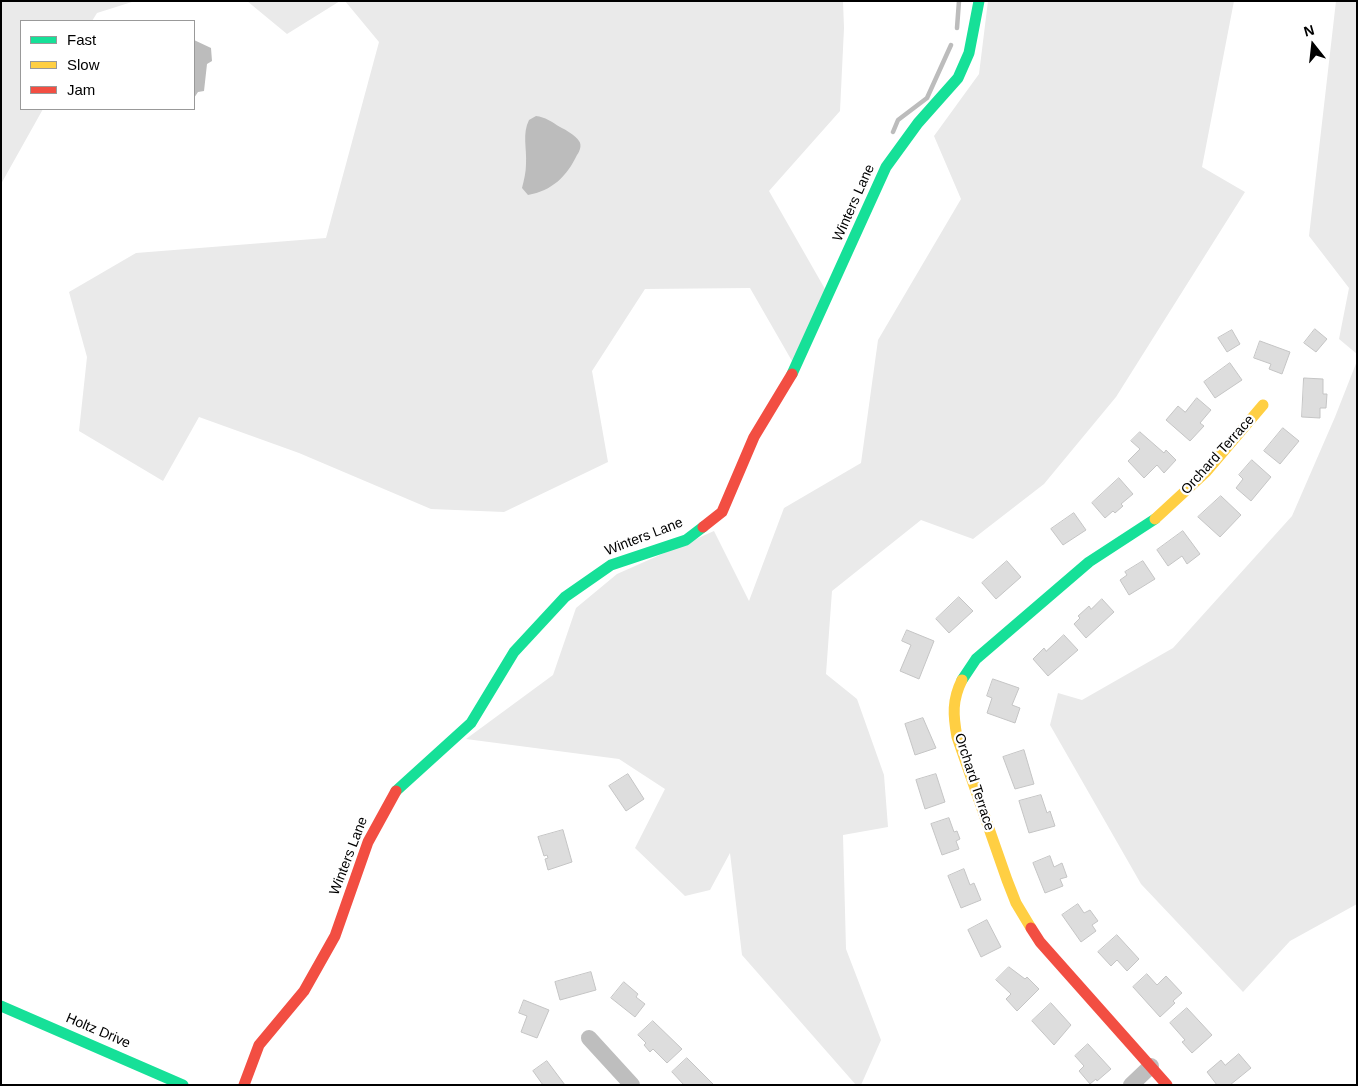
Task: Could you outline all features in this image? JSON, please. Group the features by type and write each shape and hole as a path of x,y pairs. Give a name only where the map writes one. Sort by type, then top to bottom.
{"street":[{"name":"Winters Lane","path":"244,1085 260,1045 304,991 335,936 368,842 396,790 471,724 514,652 564,597 611,565 686,540 722,512 754,437 796,368 886,167 918,123 958,78 969,53 980,1"},
{"name":"Orchard Terrace","path":"1168,1085 1040,942 1016,903 957,738 953,713 954,698 961,681 976,659 1089,562 1147,526 1173,504 1206,472 1263,405"},
{"name":"Holtz Drive","path":"1,1006 183,1085"},
{"path":"590,1038 632,1085"},
{"path":"1131,1085 1151,1066"}],"shaded area":[{"path":"1,1 135,1 97,13 93,20 20,20 20,110 42,110 1,184"},
{"path":"247,1 340,1 287,34"},
{"path":"345,1 843,1 844,28 840,111 769,191 829,296 796,368 750,288 645,289 592,371 608,462 504,512 431,509 299,453 199,417 163,481 79,431 87,357 69,292 136,253 326,238 379,42"},
{"path":"988,1 1234,1 1202,167 1245,192 1116,397 1044,484 973,539 921,520 832,591 826,674 857,699 884,775 888,827 843,835 846,949 881,1040 861,1085 856,1085 742,955 730,853 710,890 685,896 635,848 665,789 619,759 466,739 553,675 576,608 617,574 714,531 749,601 784,508 861,463 878,340 961,199 934,136 979,74"},
{"path":"1336,1 1357,1 1357,354 1339,339 1349,288 1309,236"},
{"path":"195,40 211,48 212,61 207,64 204,91 198,92 195,96"},
{"path":"536,116 548,120 570,133 579,141 580,146 579,152 569,170 558,181 544,190 528,195 522,188 526,167 526,131 529,120"},
{"path":"1357,361 1357,904 1290,941 1243,992 1141,884 1050,725 1058,693 1082,700 1173,648 1292,516"}],"building":[{"path":"1315,329 1327,339 1316,352 1304,343"},
{"path":"1232,330 1240,344 1227,352 1218,338"},
{"path":"1260,341 1290,352 1282,374 1269,369 1271,364 1254,358"},
{"path":"1230,363 1242,380 1215,398 1204,382"},
{"path":"1304,378 1323,379 1323,394 1327,394 1326,408 1320,408 1320,418 1302,417"},
{"path":"1197,398 1211,410 1200,423 1204,426 1190,441 1166,420 1178,406 1185,412"},
{"path":"1283,428 1299,441 1280,464 1264,451"},
{"path":"1140,432 1164,453 1166,450 1176,460 1164,473 1157,465 1144,478 1128,461 1140,449 1131,441"},
{"path":"1252,460 1271,477 1251,501 1236,488 1243,479 1239,475"},
{"path":"1119,478 1133,494 1121,504 1123,506 1115,513 1113,511 1105,518 1092,503"},
{"path":"1221,496 1241,515 1220,537 1198,517"},
{"path":"1074,513 1086,530 1063,545 1051,529"},
{"path":"1183,531 1200,554 1187,564 1182,556 1168,566 1157,550"},
{"path":"1007,561 1021,577 996,599 982,583"},
{"path":"1143,561 1155,579 1129,595 1120,580 1127,575 1125,572"},
{"path":"959,597 973,611 949,633 936,619"},
{"path":"1102,599 1114,612 1086,638 1074,624 1080,618 1078,616 1089,606 1091,609"},
{"path":"907,630 934,641 919,679 900,671 911,645 902,641"},
{"path":"1064,635 1078,650 1048,676 1033,659 1044,648 1046,651"},
{"path":"993,679 1019,688 1012,705 1020,708 1015,723 987,713 992,698 987,696"},
{"path":"923,718 936,748 915,755 905,724"},
{"path":"1024,750 1034,784 1015,789 1003,757"},
{"path":"628,774 644,799 626,811 609,786"},
{"path":"936,774 945,802 925,809 916,780"},
{"path":"1041,795 1047,813 1050,811 1055,826 1029,833 1019,801"},
{"path":"949,818 954,832 957,831 960,839 956,841 959,849 942,855 931,824"},
{"path":"563,830 572,862 548,870 545,859 548,858 547,855 544,856 538,837"},
{"path":"1050,856 1054,867 1062,863 1067,877 1060,879 1063,886 1045,893 1033,863"},
{"path":"964,869 970,885 974,883 981,900 961,908 948,876"},
{"path":"1078,904 1084,913 1090,910 1098,921 1092,925 1096,931 1081,942 1062,915"},
{"path":"987,920 1001,947 981,957 968,930"},
{"path":"1117,935 1139,959 1127,971 1117,960 1111,966 1098,952"},
{"path":"1009,967 1025,979 1027,977 1039,989 1017,1011 1006,999 1011,994 996,980"},
{"path":"591,972 596,990 560,1000 555,982"},
{"path":"1147,974 1157,985 1166,976 1182,993 1173,1001 1175,1003 1160,1017 1133,987"},
{"path":"624,982 638,994 636,997 645,1004 635,1017 611,998"},
{"path":"524,1000 549,1010 537,1038 521,1032 527,1016 519,1013"},
{"path":"1051,1003 1071,1025 1054,1045 1032,1021"},
{"path":"1187,1008 1212,1035 1192,1053 1182,1042 1185,1040 1170,1023"},
{"path":"653,1021 682,1049 667,1063 653,1049 650,1052 644,1045 646,1043 638,1035"},
{"path":"1088,1044 1111,1069 1097,1081 1096,1079 1090,1084 1079,1071 1084,1066 1075,1056"},
{"path":"1239,1054 1251,1068 1230,1085 1217,1085 1207,1072 1221,1060 1225,1065"},
{"path":"687,1058 714,1085 684,1085 672,1072"},
{"path":"547,1061 565,1085 543,1085 533,1071"}],"waterway":[{"path":"957,28 959,1"},
{"path":"893,132 898,120 927,98 951,45"}],"traffic: fast":[{"path":"792,374 886,167 918,123 958,78 969,53 979,1"},
{"path":"962,680 976,659 1089,562 1155,519"},
{"path":"396,791 471,723 514,652 565,597 611,565 686,540 703,527"},
{"path":"1,1006 183,1085"}],"traffic: slow":[{"path":"1155,519 1206,472 1263,405"},
{"path":"962,680 956,694 954,708 957,737 1007,880 1016,903 1031,928"}],"traffic: jam":[{"path":"703,527 722,512 754,437 792,374"},
{"path":"244,1085 259,1045 304,991 335,936 368,842 396,791"},
{"path":"1031,928 1040,942 1167,1085"}]}
